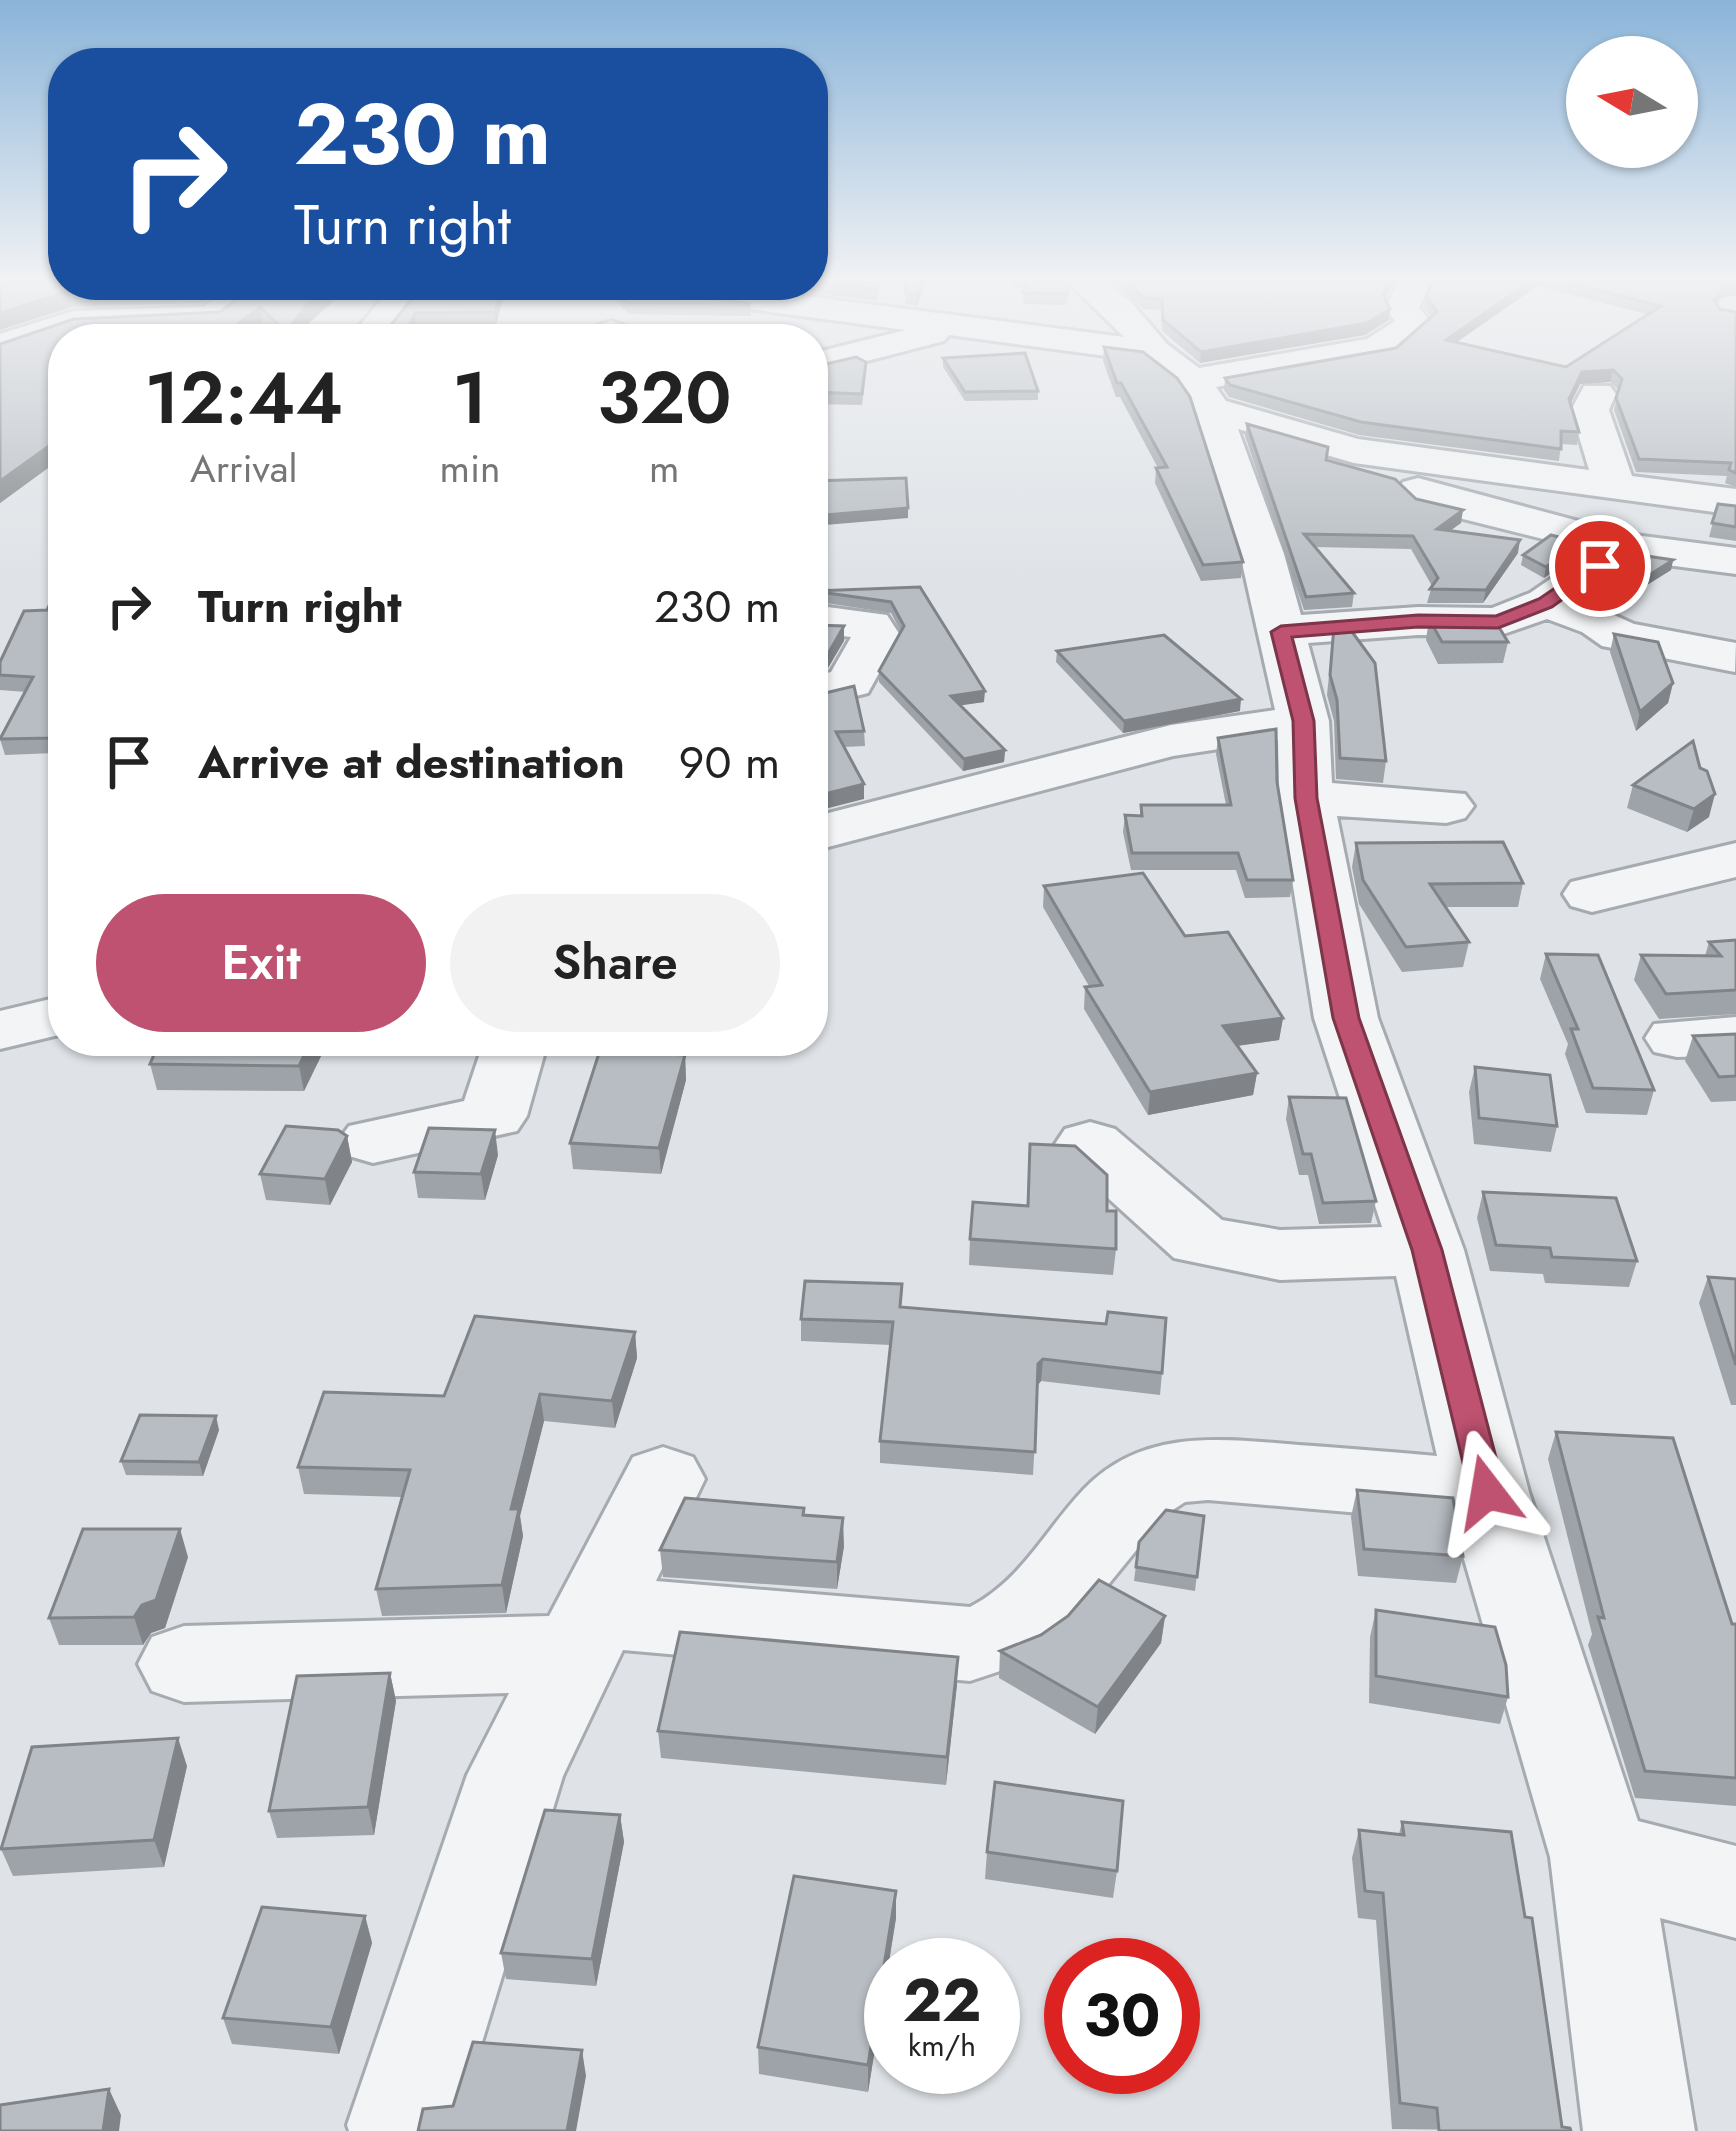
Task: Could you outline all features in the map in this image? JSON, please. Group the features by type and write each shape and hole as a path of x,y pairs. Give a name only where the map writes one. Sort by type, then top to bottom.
{"street":[{"path":"1187,380 1202,394 1354,451 1430,498 1627,547 1736,561"},
{"path":"1202,394 1254,380"},
{"path":"1202,394 1262,554 1304,721 1306,798 1346,1018 1427,1250 1487,1492 1600,1858 1640,2131"},
{"path":"1597,394 1590,410 1614,484"},
{"path":"1354,451 1727,500"},
{"path":"1682,554 1727,500"},
{"path":"1281,632 1418,621 1498,622 1546,603 1627,547"},
{"path":"1546,603 1599,622 1619,636 1735,657"},
{"path":"828,621 870,625 876,635 850,682 828,688"},
{"path":"828,830 1172,741 1304,721"},
{"path":"1306,798 1446,806"},
{"path":"1592,894 1736,860"},
{"path":"0,1030 48,1019"},
{"path":"373,1142 493,1116 511,1056"},
{"path":"1090,1144 1200,1241 1280,1256 1427,1250"},
{"path":"184,1664 588,1632 970,1644 1000,1638 1026,1623 1130,1498 1163,1475 1208,1469 1487,1492"},
{"path":"402,2126 515,1775 663,1479"},
{"path":"1600,1858 1736,1892"}],"building":[{"path":"0,380 48,380 48,447 0,481"},
{"path":"828,380 864,380 862,394 828,393"},
{"path":"958,380 1034,380 1038,391 965,392"},
{"path":"1179,380 1190,397 1243,562 1203,565 1156,468 1167,467 1117,383"},
{"path":"1227,380 1578,380 1569,399 1579,432 1561,431 1561,449 1361,422"},
{"path":"1622,380 1736,380 1736,473 1729,470 1731,463 1639,459 1616,398"},
{"path":"1247,424 1328,447 1326,460 1395,479 1416,499 1463,510 1437,529 1520,540 1486,590 1430,589 1438,578 1413,536 1304,534 1354,593 1306,597"},
{"path":"906,478 908,508 828,515 828,481"},
{"path":"1718,504 1736,506 1736,527 1712,523"},
{"path":"1551,535 1582,543 1546,567 1523,555"},
{"path":"1640,555 1673,560 1613,598 1592,589"},
{"path":"920,587 985,691 951,696 1005,750 964,759 879,671 904,626 891,602 828,590"},
{"path":"47,610 48,738 0,739 33,677 0,675 0,662 24,611"},
{"path":"1429,619 1494,619 1508,642 1442,642"},
{"path":"828,625 844,626 828,654"},
{"path":"1347,625 1375,663 1386,761 1340,758 1337,700 1330,675 1334,626"},
{"path":"1614,634 1658,642 1673,683 1640,712"},
{"path":"1164,635 1241,699 1124,721 1057,651"},
{"path":"854,686 864,731 836,732 864,784 828,793 828,692"},
{"path":"1276,729 1277,782 1293,880 1247,880 1238,853 1132,853 1125,815 1142,816 1141,805 1231,805 1218,738"},
{"path":"1693,741 1700,768 1707,771 1715,794 1694,809 1633,785"},
{"path":"1503,842 1523,883 1430,884 1469,942 1406,947 1363,880 1356,843"},
{"path":"1143,873 1185,936 1228,932 1283,1018 1223,1026 1257,1073 1150,1092 1085,987 1102,985 1044,886"},
{"path":"1736,940 1736,990 1666,994 1641,955 1721,956 1709,942"},
{"path":"1546,954 1598,955 1654,1090 1593,1088 1571,1029 1578,1029"},
{"path":"1736,1034 1736,1076 1719,1077 1693,1036"},
{"path":"153,1056 304,1056 299,1066 150,1064"},
{"path":"598,1056 685,1056 659,1148 570,1143"},
{"path":"1475,1067 1550,1075 1557,1126 1479,1118"},
{"path":"1289,1097 1346,1098 1376,1201 1323,1203 1311,1154 1303,1154"},
{"path":"286,1126 338,1130 347,1136 325,1179 260,1174"},
{"path":"429,1128 495,1130 481,1174 414,1172"},
{"path":"1030,1144 1075,1146 1107,1175 1107,1211 1116,1211 1116,1249 970,1239 973,1202 1028,1206"},
{"path":"1483,1192 1616,1198 1637,1261 1552,1257 1550,1248 1496,1245"},
{"path":"1708,1277 1736,1279 1736,1365"},
{"path":"805,1281 902,1284 900,1307 1106,1324 1108,1312 1166,1318 1162,1373 1043,1359 1038,1364 1035,1452 880,1441 893,1322 801,1319"},
{"path":"475,1316 635,1332 612,1401 540,1394 511,1509 519,1509 502,1585 376,1589 410,1470 298,1467 324,1392 444,1396"},
{"path":"140,1415 216,1416 199,1462 121,1461"},
{"path":"1556,1432 1673,1438 1732,1624 1736,1624 1736,1778 1645,1771 1598,1617 1604,1618"},
{"path":"1357,1490 1453,1498 1463,1556 1364,1549"},
{"path":"685,1498 804,1508 803,1515 843,1518 837,1562 660,1550"},
{"path":"1166,1510 1204,1516 1197,1577 1136,1567 1139,1542"},
{"path":"83,1529 180,1529 156,1600 142,1605 134,1617 49,1618"},
{"path":"1099,1580 1165,1616 1098,1707 1000,1651 1041,1635 1068,1616"},
{"path":"1376,1610 1495,1627 1506,1665 1508,1697 1376,1676"},
{"path":"680,1632 958,1657 947,1757 658,1731"},
{"path":"390,1673 368,1807 269,1811 297,1676"},
{"path":"178,1738 154,1840 1,1849 32,1747"},
{"path":"995,1782 1123,1801 1117,1871 987,1852"},
{"path":"545,1810 620,1815 592,1959 501,1953"},
{"path":"1402,1822 1511,1832 1525,1917 1532,1918 1562,2127 1571,2131 1439,2131 1437,2108 1400,2103 1383,1893 1365,1891 1359,1830 1404,1835"},
{"path":"794,1876 896,1891 888,1938 864,1938 864,2064 758,2047"},
{"path":"262,1907 365,1916 331,2027 223,2018"},
{"path":"473,2042 582,2050 567,2131 418,2131 423,2109 453,2106"},
{"path":"109,2089 103,2131 0,2131 0,2105"}],"route":[{"path":"1487,1492 1427,1250 1346,1018 1306,798 1304,721 1281,632 1418,621 1498,622 1546,603 1600,566"}]}
